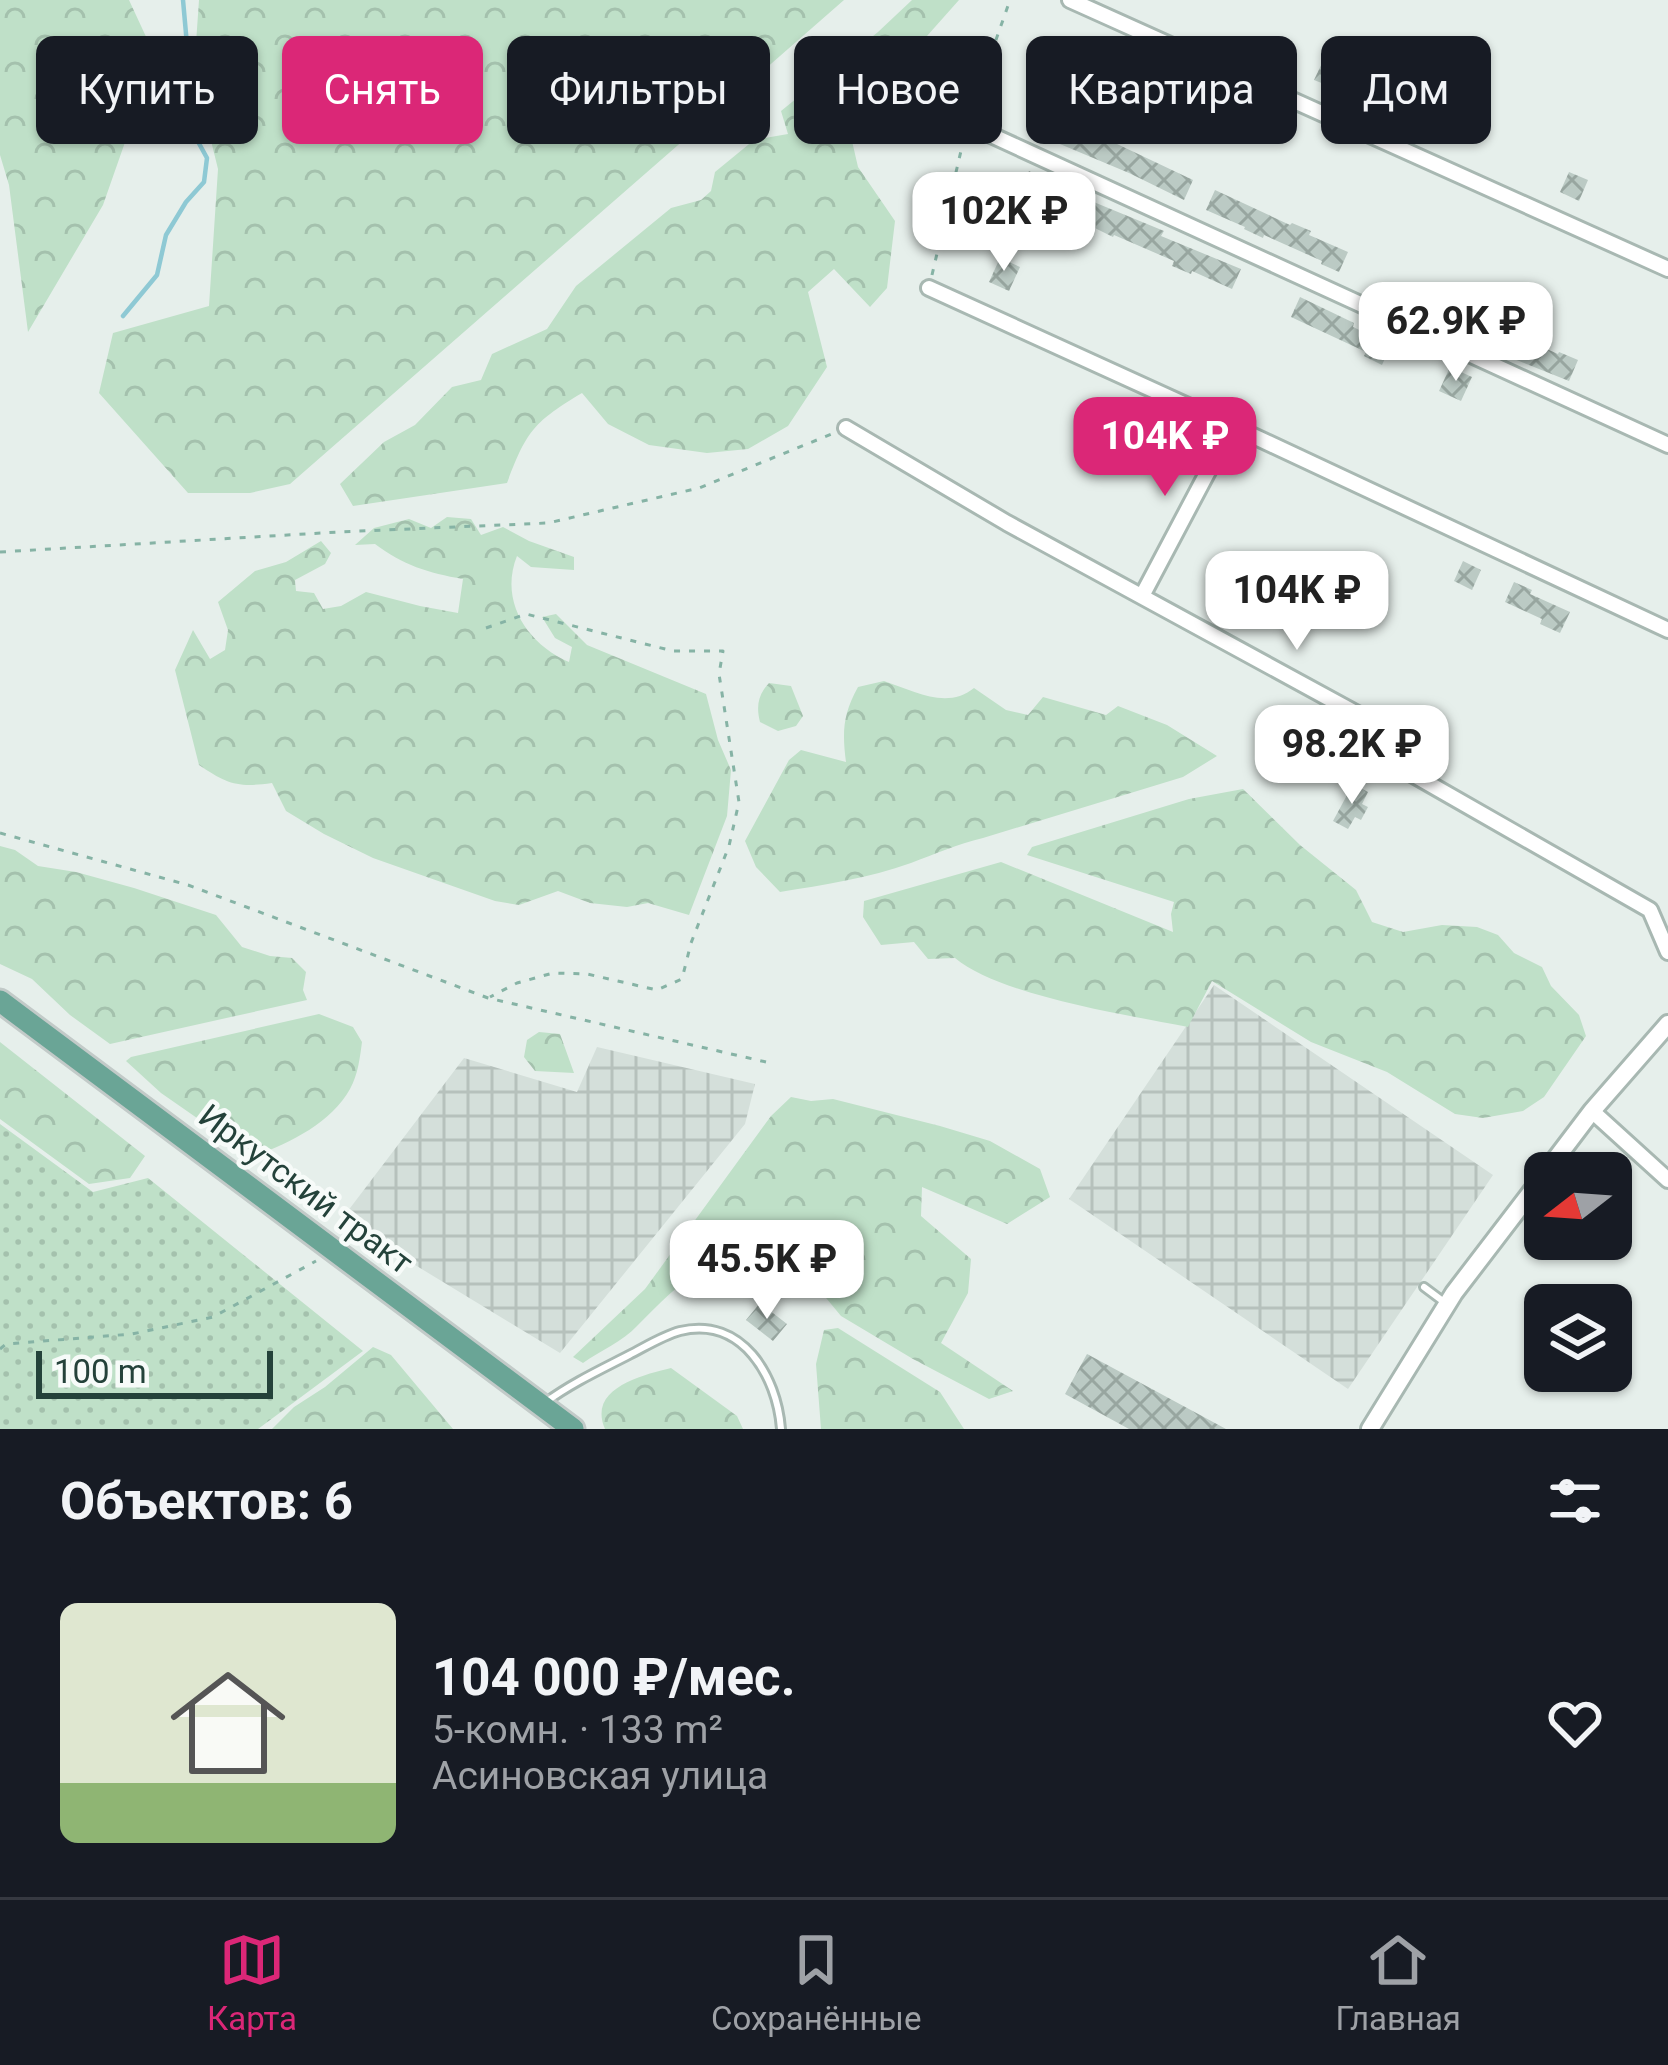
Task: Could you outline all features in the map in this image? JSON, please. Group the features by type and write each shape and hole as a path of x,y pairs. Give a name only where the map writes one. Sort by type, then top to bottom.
{"main road":[{"name":"Иркутский тракт","path":"0,1001 573,1429"}],"street":[{"path":"1070,0 1668,269"},
{"path":"1002,140 1668,446"},
{"path":"929,288 1668,630"},
{"path":"1142,596 1232,426"},
{"path":"846,428 1007,523 1394,734 1412,774 1650,910 1668,952"},
{"path":"1561,1152 1668,1024"},
{"path":"1592,1112 1668,1180"},
{"path":"1370,1429 1447,1304 1524,1201"}],"lane":[{"path":"1424,1288 1447,1304"},
{"path":"542,1405 566,1387 661,1339 683,1330 715,1329 760,1361 772,1386 781,1429"}],"path":[{"path":"998,36 1010,0"},
{"path":"929,288 962,144"},
{"path":"0,552 548,524 699,488 846,428"},
{"path":"486,628 526,614 673,652 723,651 719,674 739,802 729,846 682,979 657,990 586,974 554,974 518,983 488,998"},
{"path":"0,833 188,885 488,998 766,1062"},
{"path":"0,1349 6,1344 132,1334 214,1317 335,1251"}],"shaded area":[{"path":"1214,985 1493,1175 1348,1389 1069,1199"},
{"path":"597,1047 755,1084 745,1124 560,1353 341,1220 464,1058 577,1092"}],"green space":[{"path":"0,0 129,0 146,36 36,36 36,144 124,144 103,205 28,332 9,185 0,155"},
{"path":"199,0 844,0 803,36 794,36 794,44 770,65 770,36 507,36 507,144 679,144 290,484 250,493 188,493 99,393 113,333 209,306 218,169 212,144 258,144 258,36 196,36"},
{"path":"912,0 959,0 927,36 873,36"},
{"path":"794,100 794,144 853,144 858,167 895,221 887,288 870,307 834,269 808,292 827,367 788,426 748,449 707,453 649,445 608,424 582,393 534,429 507,483 353,506 340,484 384,442 415,425 452,387 481,380 492,354 547,329 576,286 671,208 701,200 711,191 715,172 749,144 770,144 770,137 788,134 781,111"},
{"path":"447,517 471,519 481,535 503,527 574,557 574,570 531,567 517,556 512,573 514,605 521,619 554,654 569,662 572,647 555,638 542,617 556,614 587,645 706,694 731,770 727,816 689,915 648,903 627,907 590,903 558,891 519,905 495,901 373,858 324,834 286,811 272,783 233,783 199,765 175,670 193,630 210,659 225,650 228,630 218,602 255,571 286,562 321,541 331,553 325,564 295,580 296,591 314,593 323,609 341,606 366,592 458,613 463,579 416,567 375,544 355,545 374,528 409,519 431,528"},
{"path":"884,681 942,698 974,688 1006,710 1028,715 1043,697 1106,715 1118,706 1167,725 1217,756 1183,777 895,868 780,892 756,867 745,841 789,760 801,750 846,762 845,723 853,697 858,687"},
{"path":"769,683 791,686 803,716 796,726 778,731 760,722 759,701"},
{"path":"1243,789 1300,845 1356,890 1372,922 1403,932 1442,925 1477,927 1498,935 1514,953 1542,967 1551,986 1579,1015 1586,1036 1544,1097 1523,1111 1483,1118 1455,1114 1387,1072 1311,1042 1212,981 1188,1027 1033,993 955,958 928,959 914,942 881,945 863,917 864,901 1001,862 1173,932 1174,902 1027,855 1032,847 1189,799"},
{"path":"0,846 38,866 76,872 216,915 242,947 292,958 306,972 303,990 307,1000 110,1044 32,979 0,964"},
{"path":"319,1014 353,1027 362,1042 353,1084 321,1121 257,1155 161,1093 126,1061 131,1057"},
{"path":"539,1032 560,1034 574,1073 535,1071 524,1057 527,1040"},
{"path":"0,1042 145,1156 130,1178 89,1184 0,1119"},
{"path":"791,1097 833,1099 940,1126 990,1141 1040,1169 1050,1197 1007,1224 922,1187 921,1216 971,1259 968,1293 941,1343 1013,1391 989,1399 841,1316 812,1281 750,1276 736,1257 693,1276 625,1336 583,1363 573,1357 645,1289 771,1116"},
{"path":"0,1124 93,1192 148,1178 363,1351 258,1429 0,1429"},
{"path":"838,1328 940,1392 964,1429 821,1429 816,1364 824,1330"},
{"path":"373,1347 391,1355 453,1429 272,1429 294,1407"},
{"path":"671,1368 737,1416 743,1429 605,1429 604,1403 611,1394 633,1380"}],"building":[{"path":"1060,144 1117,144 1193,180 1184,200"},
{"path":"1029,171 1164,231 1161,236 1241,269 1232,289 1172,266 1174,261 1020,191"},
{"path":"1569,172 1588,180 1579,201 1560,192"},
{"path":"1215,190 1348,252 1339,272 1206,210"},
{"path":"1000,258 1020,267 1009,291 989,282"},
{"path":"1444,296 1498,327 1578,360 1569,381 1509,357 1435,316"},
{"path":"1300,297 1391,345 1382,365 1364,356 1366,352 1291,317"},
{"path":"1450,367 1472,377 1461,401 1439,391"},
{"path":"1463,561 1481,570 1472,590 1454,581"},
{"path":"1514,582 1570,612 1560,633 1505,602"},
{"path":"1353,784 1368,792 1362,804 1368,807 1348,829 1333,821"},
{"path":"760,1303 787,1324 773,1341 746,1320"},
{"path":"1087,1354 1226,1429 1129,1429 1065,1394"}],"waterway":[{"path":"123,316 157,275 166,235 204,182 207,158 185,118 188,56 183,0"}]}
